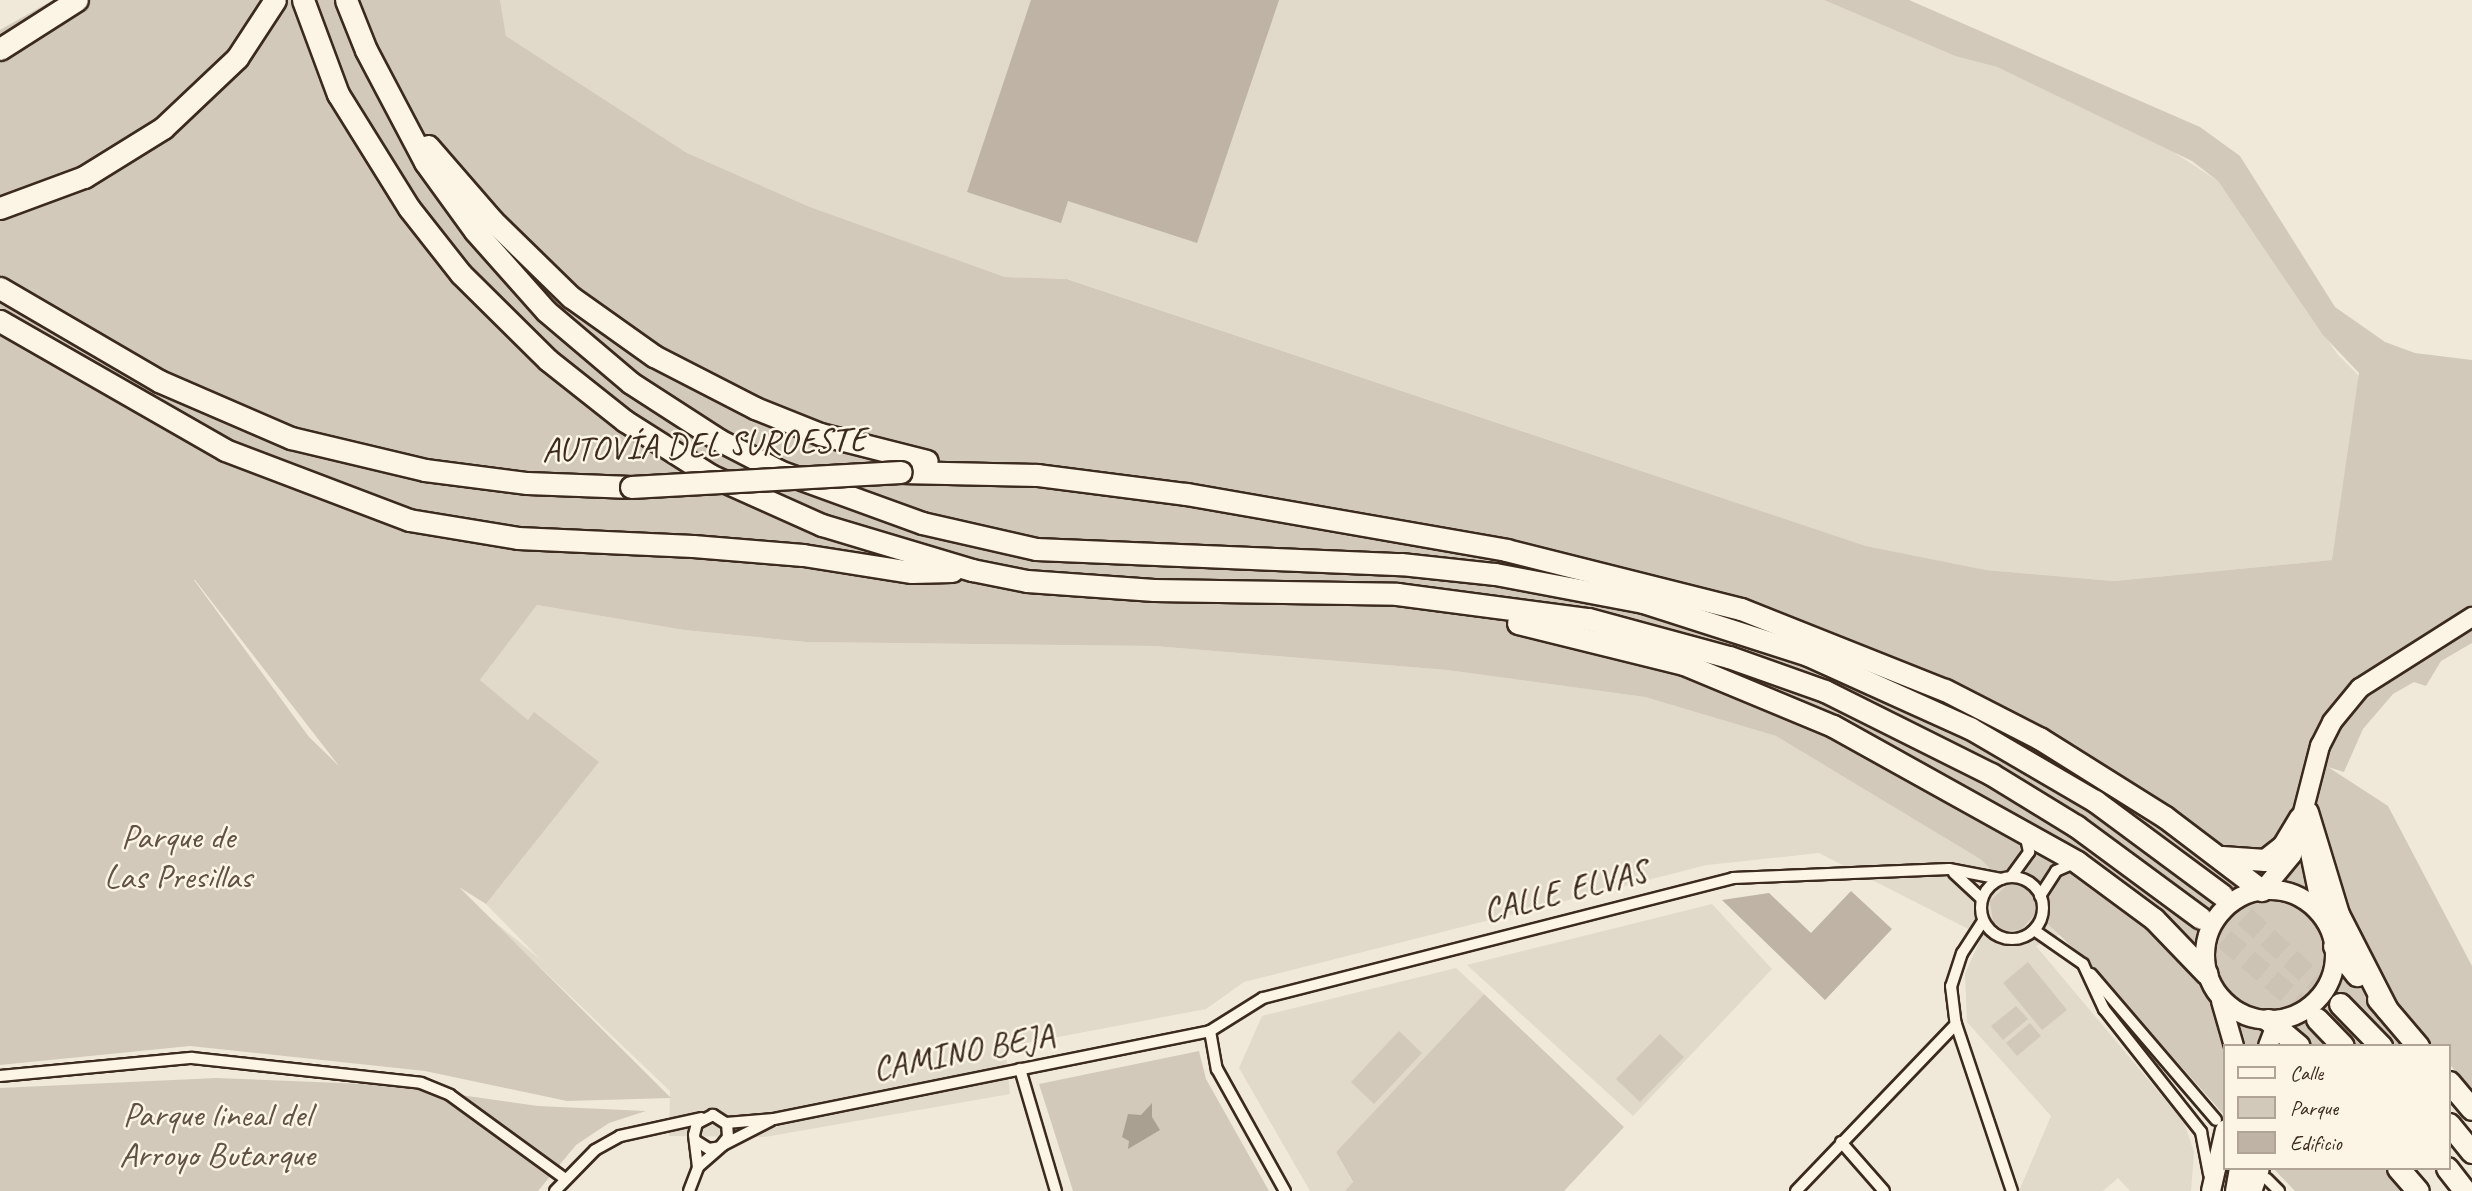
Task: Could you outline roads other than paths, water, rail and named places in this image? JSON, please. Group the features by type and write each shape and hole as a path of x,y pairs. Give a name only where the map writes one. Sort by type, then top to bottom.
{"highway":[{"path":"0,50 77,0"},
{"path":"7,206 83,177 163,128 199,99 256,32 275,0"},
{"path":"303,0 338,94 410,208 461,274 548,360 625,421 710,475 822,524 972,570 1027,581 1154,590 1398,594 1588,619 1729,657 1825,691 1991,774 2065,819 2201,918"},
{"path":"346,0 397,114 475,230 545,311 631,383 719,440 838,496 922,523 1036,549 1401,564 1598,590"},
{"path":"397,114 492,221 571,297 654,356 755,408 847,442 898,457 1037,475"},
{"name":"AUTOVÍA DEL SUROESTE","path":"0,288 159,381 291,438 425,470 527,483 631,487 901,472 1037,475 1186,494 1322,521"},
{"path":"0,321 225,450 409,520 518,538 803,555 912,572 972,570"},
{"path":"1322,521 1389,540 1538,568 1598,590 1808,656 1970,728 2095,800 2222,895"},
{"path":"1322,521 1506,550 1754,614 1945,690 2039,738 2216,855 2262,890"},
{"path":"1398,594 1435,609 1543,628 1684,664 1751,688 2022,828 2077,862 2154,919 2207,974"},
{"path":"2216,855 2247,863 2265,860 2283,846 2304,815"},
{"path":"2304,815 2337,914 2386,1009"},
{"path":"2334,946 2416,1044"},
{"path":"2340,1004 2379,1044"},
{"path":"2317,1019 2341,1044"},
{"path":"2272,1028 2296,1044"},
{"path":"2451,1085 2472,1109"},
{"path":"2451,1126 2472,1152"},
{"path":"2400,1170 2418,1191"},
{"path":"2408,1170 2424,1191"},
{"path":"2449,1170 2465,1191"}],"main road":[{"path":"2262,890 2292,855 2304,815 2308,785 2332,722 2360,688 2472,617"},
{"path":"2218,994 2243,1014 2272,1028 2306,1009 2323,992 2333,970 2334,946 2324,919 2309,855 2304,815"},
{"path":"2233,1044 2218,994 2207,974 2205,945 2216,918 2237,899 2262,890 2295,895 2324,919"},
{"path":"2209,1191 2221,1125"},
{"path":"2235,1191 2239,1170"}],"street":[{"path":"1982,899 2006,878 2029,852 2022,828"},
{"path":"2040,896 2056,871 2077,862"},
{"path":"1949,869 1982,899 1983,921 1962,953 1951,986 1956,1024 2012,1191"},
{"name":"CALLE ELVAS","path":"1210,1031 1263,998 1732,878 1949,869 2006,878"},
{"path":"1983,921 2007,939 2035,930 2043,914 2040,896 2028,882 2006,878"},
{"path":"2035,930 2083,964 2221,1125"},
{"path":"2083,964 2104,1009 2201,1132 2210,1163 2209,1191"},
{"path":"1796,1191 1956,1024"},
{"path":"1210,1031 1217,1069 1285,1191"},
{"name":"CAMINO BEJA","path":"726,1123 775,1119 1210,1031"},
{"path":"0,1076 192,1058 421,1083 450,1095 564,1178"},
{"path":"1020,1069 1056,1191"},
{"path":"555,1191 564,1178 620,1136 716,1116 726,1123 729,1135 723,1145 698,1167"},
{"path":"689,1191 698,1167 694,1129 701,1118"},
{"path":"696,1141 709,1149 723,1145 775,1119"},
{"path":"1842,1142 1884,1191"},
{"path":"2258,1179 2279,1191"}],"tunnel":[{"path":"2222,895 2340,1004"},
{"path":"2201,918 2317,1019"}],"park label":[{"name":"Parque de Las Presillas","path":"178,857"},
{"name":"Parque lineal del Arroyo Butarque","path":"217,1135"}]}
